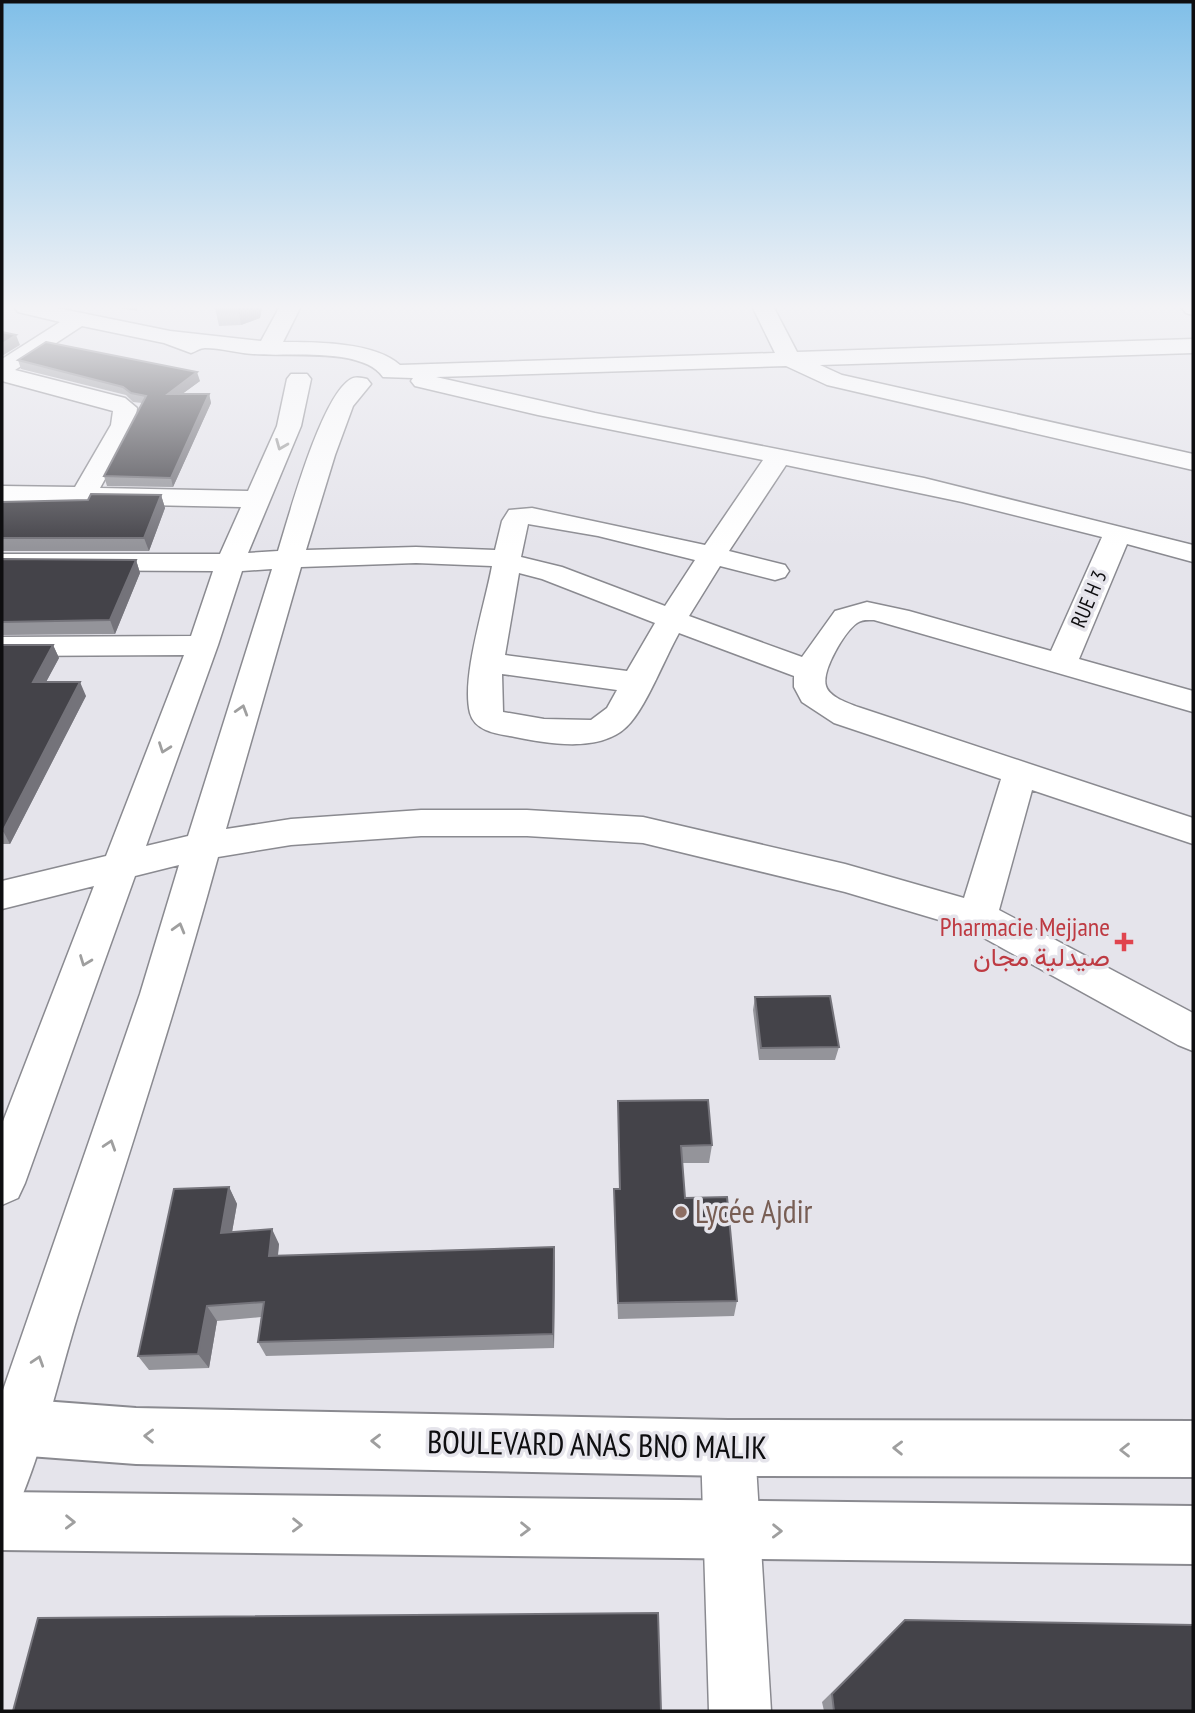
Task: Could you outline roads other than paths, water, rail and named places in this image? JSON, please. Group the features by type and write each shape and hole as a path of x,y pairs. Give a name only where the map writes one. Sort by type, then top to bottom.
{"street":[{"path":"63,388 117,403 125,408 123,425 84,494"},
{"path":"2,1183 203,645 230,563 303,388"},
{"path":"2,1480 10,1426 40,1356 160,994 289,559 342,405 332,388"},
{"path":"442,388 886,477 1118,533 1193,554"},
{"path":"487,399 496,388"},
{"path":"870,388 1193,462"},
{"path":"921,388 1193,448"},
{"path":"775,571 709,556 529,514 517,518 511,531 509,562 489,663 487,715 490,719 509,726 586,732 600,729 620,714 671,619 709,556 779,456"},
{"path":"2,494 259,499"},
{"name":"RUE H 3","path":"1061,664 1118,533"},
{"path":"2,562 230,563 416,555 489,557 552,573 809,670"},
{"path":"1193,702 898,617 867,611 847,615 830,635 809,670 811,692 818,701 830,708 1193,831"},
{"path":"2,646 203,645"},
{"path":"489,663 636,682"},
{"path":"978,917 1020,772"},
{"path":"2,895 202,846 291,832 421,823 527,823 643,830 845,878 978,917 1193,1033"},
{"name":"BOULEVARD ANAS BNO MALIK","path":"10,1426 136,1436 728,1448 1193,1449"},
{"path":"728,1448 740,1711"},
{"path":"2,1521 1193,1535"}],"place":[{"name":"Pharmacie Mejjane صيدلية مجان","path":"1124,942"},
{"name":"Lycée Ajdir","path":"681,1212"}]}
